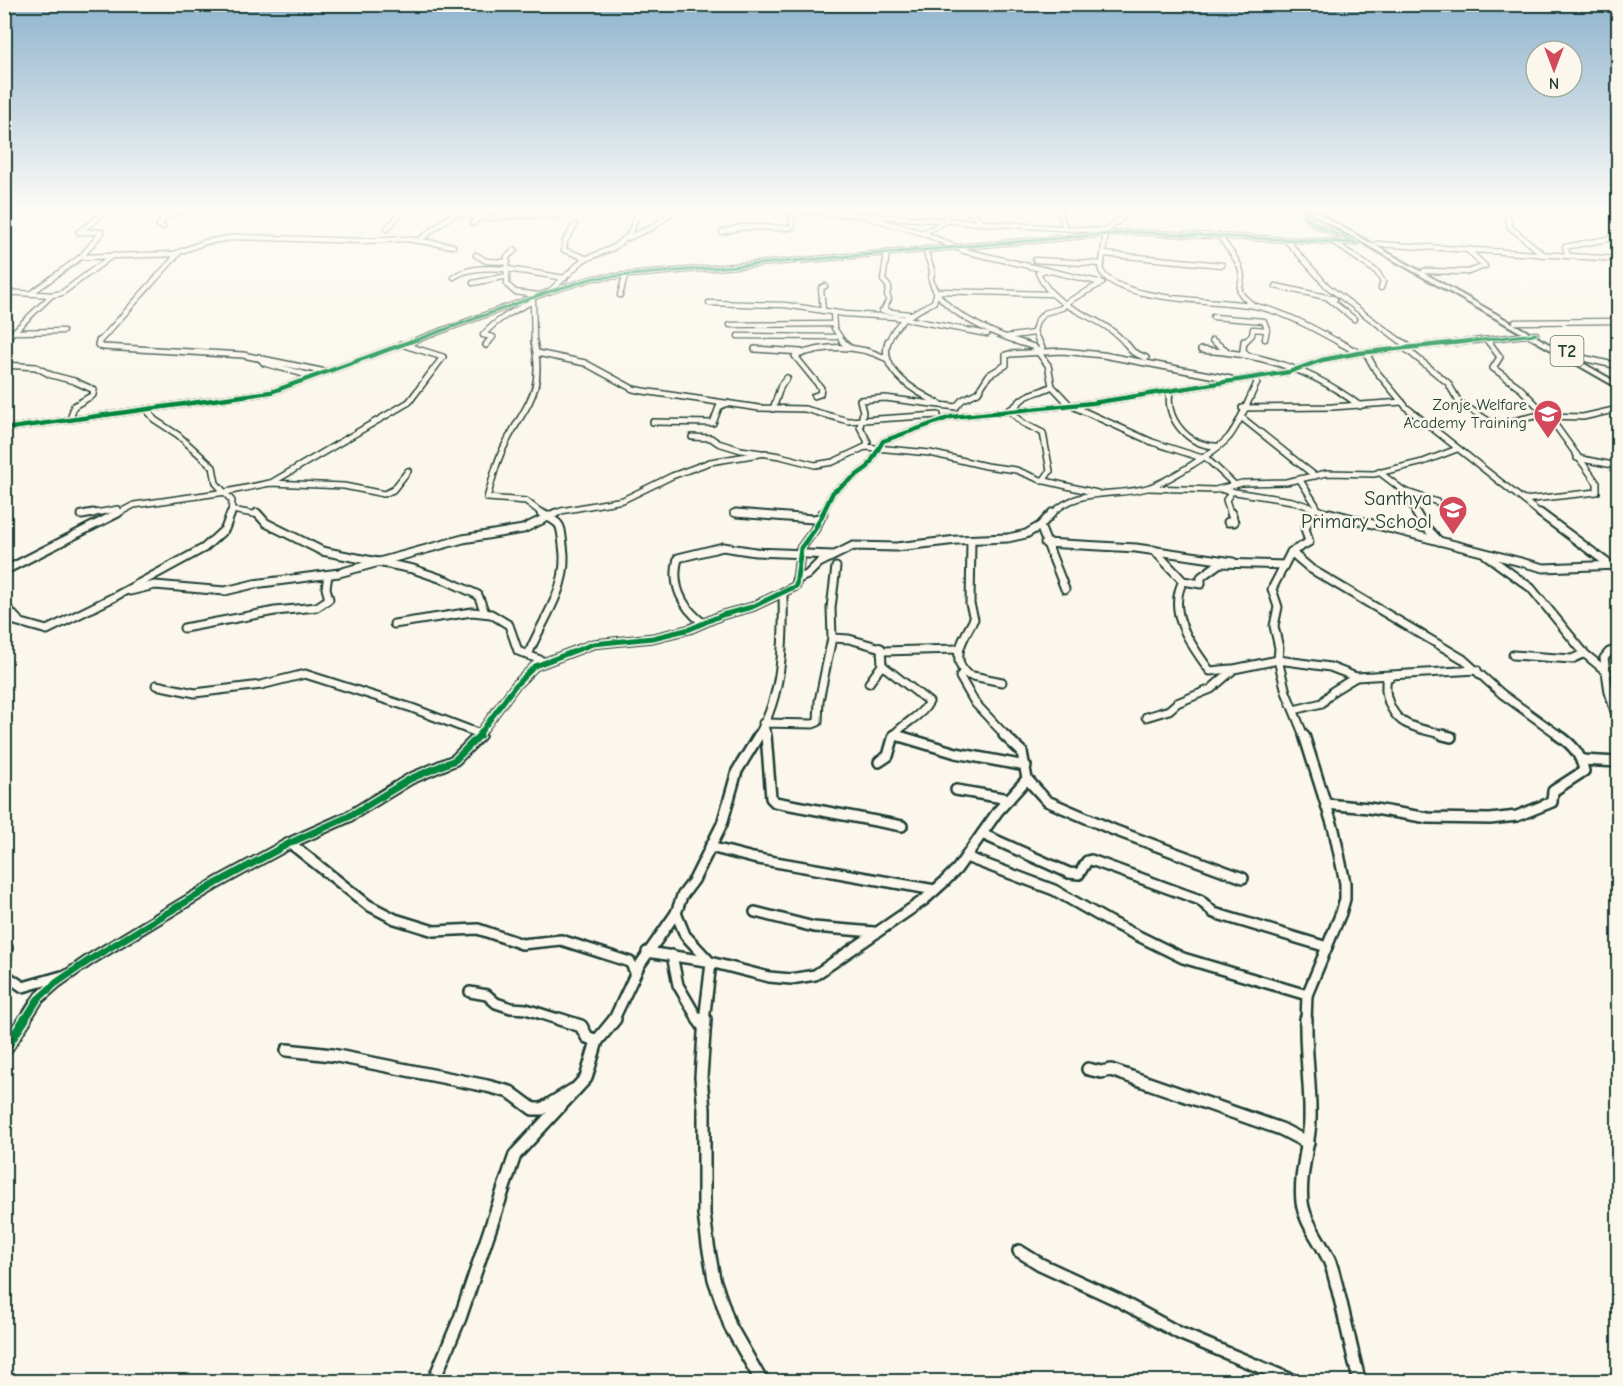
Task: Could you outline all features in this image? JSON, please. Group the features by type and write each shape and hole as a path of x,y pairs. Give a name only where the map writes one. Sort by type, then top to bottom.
{"highway":[{"name":"T2","path":"1423,273 1618,384"},
{"name":"T2","path":"1427,273 1574,356 1618,384"}],"street":[{"path":"30,294 59,273"},
{"path":"4,292 52,295 62,293 89,273"},
{"path":"159,273 116,320 98,345 225,351 287,360 326,372"},
{"path":"454,277 457,273"},
{"path":"502,273 568,277 581,281"},
{"path":"473,283 506,273"},
{"path":"506,273 509,289 536,298"},
{"path":"548,292 572,273"},
{"path":"486,345 493,337 483,335 486,331 503,317 548,292 581,281 663,273"},
{"path":"883,273 882,280 889,287 887,295 889,299 884,309 886,310"},
{"path":"932,273 931,280 937,291 959,314 992,333 1034,347 1039,351 1048,364 1052,386 1070,405 1152,442 1204,458 1234,488 1485,554 1554,569 1581,565 1618,565"},
{"path":"1038,273 1043,287 1052,294 1120,337 1127,348 1138,356 1155,363"},
{"path":"1058,273 1176,299 1255,306"},
{"path":"1101,273 1118,285"},
{"path":"1241,273 1239,292 1255,306 1362,353 1402,402 1457,449 1507,485 1516,496 1618,571"},
{"path":"1312,273 1339,300 1409,348 1448,383 1459,402 1495,425 1546,415 1583,417 1618,409"},
{"path":"1377,273 1383,282 1380,288"},
{"path":"620,295 625,276"},
{"path":"1039,351 1042,348 1034,333 1037,321 1044,313 1062,308 1065,303 1102,284"},
{"path":"1276,285 1339,300"},
{"path":"823,311 821,288 825,286"},
{"path":"937,291 1052,294"},
{"path":"885,358 886,345 903,319 934,302 937,291"},
{"path":"4,341 16,332 52,295"},
{"path":"4,429 264,394 536,298"},
{"path":"528,655 535,634 558,592 566,556 563,546 563,530 559,524 530,507 526,501 488,498 502,450 522,417 537,380 539,360 533,331 536,298"},
{"path":"1332,298 1329,299 1354,319"},
{"path":"709,303 779,304 853,315 903,319 945,328 992,333"},
{"path":"1248,306 1254,319"},
{"path":"853,315 886,310 909,314"},
{"path":"833,312 832,324 837,337 849,347"},
{"path":"1213,316 1264,321 1265,339"},
{"path":"1515,322 1618,321"},
{"path":"730,325 832,324"},
{"path":"1247,356 1243,350 1244,341 1252,335 1253,329 1266,330"},
{"path":"16,332 63,331"},
{"path":"1006,338 1034,333"},
{"path":"4,1051 38,999 68,974 164,913 290,843 348,817 410,779 455,759 480,734 523,676 545,662 593,644 673,635 752,608 796,586 801,552 833,492 864,471 887,439 951,417 1070,405 1255,378 1362,353 1532,334"},
{"path":"738,336 837,337"},
{"path":"1212,340 1228,351"},
{"path":"1487,340 1500,357 1494,368 1518,386 1558,428 1577,458 1595,479 1597,492 1524,500"},
{"path":"270,483 409,402 443,357 401,344"},
{"path":"755,349 806,352 849,347 869,350 885,358 900,380 950,408"},
{"path":"1201,350 1228,351 1319,377 1360,406"},
{"path":"866,447 868,442 859,421 863,412 860,401 866,398 899,400 950,408 958,407 962,400 978,392 988,375 1006,365 1006,356 1039,351 1062,351 1155,363 1240,380"},
{"path":"806,352 795,356 812,372 821,388 820,394 814,396"},
{"path":"537,353 585,363 633,389 773,409 805,409 841,420 859,421 941,414 951,417"},
{"path":"1574,356 1618,366"},
{"path":"259,357 264,363 312,377"},
{"path":"4,365 36,367 51,375 74,381 94,390 93,395 74,406 70,420"},
{"path":"773,409 781,385 787,378"},
{"path":"1147,488 1204,458 1229,437 1241,417 1242,408 1257,383 1255,378"},
{"path":"1009,410 1017,406 1025,397 1038,394 1052,386"},
{"path":"1170,391 1168,402 1181,432 1207,446 1217,446"},
{"path":"1242,408 1360,406 1402,402"},
{"path":"653,422 713,423 719,406 727,403"},
{"path":"918,430 950,408"},
{"path":"4,618 44,631 130,591 155,574 198,554 223,531 232,510 232,501 216,485 213,479 213,467 178,435 154,420 146,409"},
{"path":"1009,410 1023,423 1043,434 1050,471 1043,481"},
{"path":"1241,417 1315,476"},
{"path":"692,437 711,438 723,445 820,465 866,447 930,453 986,466 1016,470 1043,481 1098,493"},
{"path":"796,580 834,555 853,546 896,547 1008,538 1026,534 1040,526 1055,510 1068,502 1098,493 1147,488 1222,490 1300,480 1327,473 1370,474 1423,462 1457,449"},
{"path":"130,591 155,585 225,591 254,584 328,575 463,539 523,529 546,517 581,506 623,500 672,476 710,462 766,453"},
{"path":"1577,458 1618,466"},
{"path":"82,515 270,483 344,486 384,494 393,490 408,471"},
{"path":"1379,472 1404,491 1437,502"},
{"path":"1300,480 1310,498 1316,503 1305,528 1309,542 1291,552 1272,589 1278,608 1274,626 1279,648 1278,660 1286,693 1294,710 1339,847 1345,898 1307,995 1305,1049 1310,1117 1302,1176 1302,1203 1309,1223 1331,1266 1358,1375 1357,1382"},
{"path":"1228,522 1234,522 1226,500 1234,488"},
{"path":"1404,491 1422,523 1440,542"},
{"path":"4,571 68,541 134,505"},
{"path":"232,510 257,513 266,523 322,551 413,569 448,581 478,595 485,613"},
{"path":"733,513 813,519 820,518 822,514"},
{"path":"1040,526 1065,589"},
{"path":"971,540 970,604 974,619 961,639 958,649 963,672 960,676 975,703 1022,752 1027,779 1047,801 1070,812 1243,878"},
{"path":"1045,543 1154,550 1233,562 1284,565"},
{"path":"703,623 682,603 677,574 678,558 723,548 755,552 834,555"},
{"path":"1154,550 1183,581 1201,584 1201,577 1215,565 1233,562"},
{"path":"1291,552 1311,569 1381,608 1463,659 1502,694 1571,744 1582,760 1584,771 1553,791 1552,802 1505,819 1428,818 1369,808 1326,804"},
{"path":"1485,554 1514,573 1536,593 1583,654 1608,674"},
{"path":"763,723 813,724 818,722 819,701 832,638 831,608 836,567"},
{"path":"184,628 275,611 317,607 329,599 326,588 328,575"},
{"path":"1183,581 1178,588 1178,603 1193,648 1210,671 1234,669 1278,660 1330,667 1356,677 1477,670"},
{"path":"434,1382 460,1318 515,1155 577,1089 591,1067 597,1041 618,1015 635,972 676,913 682,896 694,880 727,812 740,765 774,702 784,631 783,592"},
{"path":"4,605 19,621"},
{"path":"394,624 430,621 466,612 485,613 508,624 512,630 515,648 545,662"},
{"path":"832,638 879,646 883,651 882,665 869,683"},
{"path":"883,651 958,649"},
{"path":"1618,649 1610,652 1604,658 1609,692 1618,722"},
{"path":"1513,655 1572,659 1583,654"},
{"path":"879,762 888,756 887,749 901,726 926,709 929,702 882,665"},
{"path":"1146,717 1168,710 1177,703 1211,689 1234,669"},
{"path":"963,672 970,676 1002,682"},
{"path":"156,685 195,693 261,685 305,675 412,708 480,734"},
{"path":"1393,675 1386,678 1386,697 1403,722 1451,737"},
{"path":"1294,710 1322,703 1333,691 1356,677"},
{"path":"763,723 766,729 771,798 775,802 902,826"},
{"path":"896,735 956,753 1026,766"},
{"path":"1582,760 1618,762"},
{"path":"647,952 711,963 760,977 799,979 815,975 852,951 874,932 935,890 966,857 1009,799 1027,779"},
{"path":"956,790 1009,799"},
{"path":"982,834 1069,873 1079,874 1087,861 1091,860 1200,900 1214,913 1327,947"},
{"path":"290,843 368,905 395,919 434,931 478,929 522,944 561,940 630,962 635,972"},
{"path":"710,847 753,858 935,890"},
{"path":"966,857 1054,890 1110,922 1183,958 1307,995"},
{"path":"755,912 782,921 828,931 874,932"},
{"path":"676,913 686,935 711,963 704,1027 701,1092 705,1109 704,1214 714,1280 730,1326 762,1382"},
{"path":"4,940 7,948 4,967"},
{"path":"672,955 679,993 704,1027"},
{"path":"4,974 23,987 68,974"},
{"path":"470,992 487,995 496,1003 511,1008 526,1009 581,1026 587,1037 597,1041"},
{"path":"287,1050 332,1055 487,1086 510,1092 533,1109 542,1109 560,1096 577,1089"},
{"path":"1088,1069 1101,1072 1111,1070 1281,1129 1308,1143"},
{"path":"1019,1251 1040,1264 1126,1304 1179,1333 1296,1382"}],"cycle path":[{"path":"4,429 271,392 548,292 594,278 656,273"},
{"path":"4,1051 38,999 56,983 91,959 217,883 290,843 348,817 410,779 455,760 482,732 515,686 535,666 593,644 653,638 690,629 722,615 752,607 796,586 801,548 815,529 833,492 868,467 883,441 951,417 969,414 1092,403 1289,372 1322,360 1359,353 1536,334"}],"place":[{"name":"Zonje Welfare Academy Training","path":"1548,440"},
{"name":"Santhya Primary School","path":"1453,536"}]}
